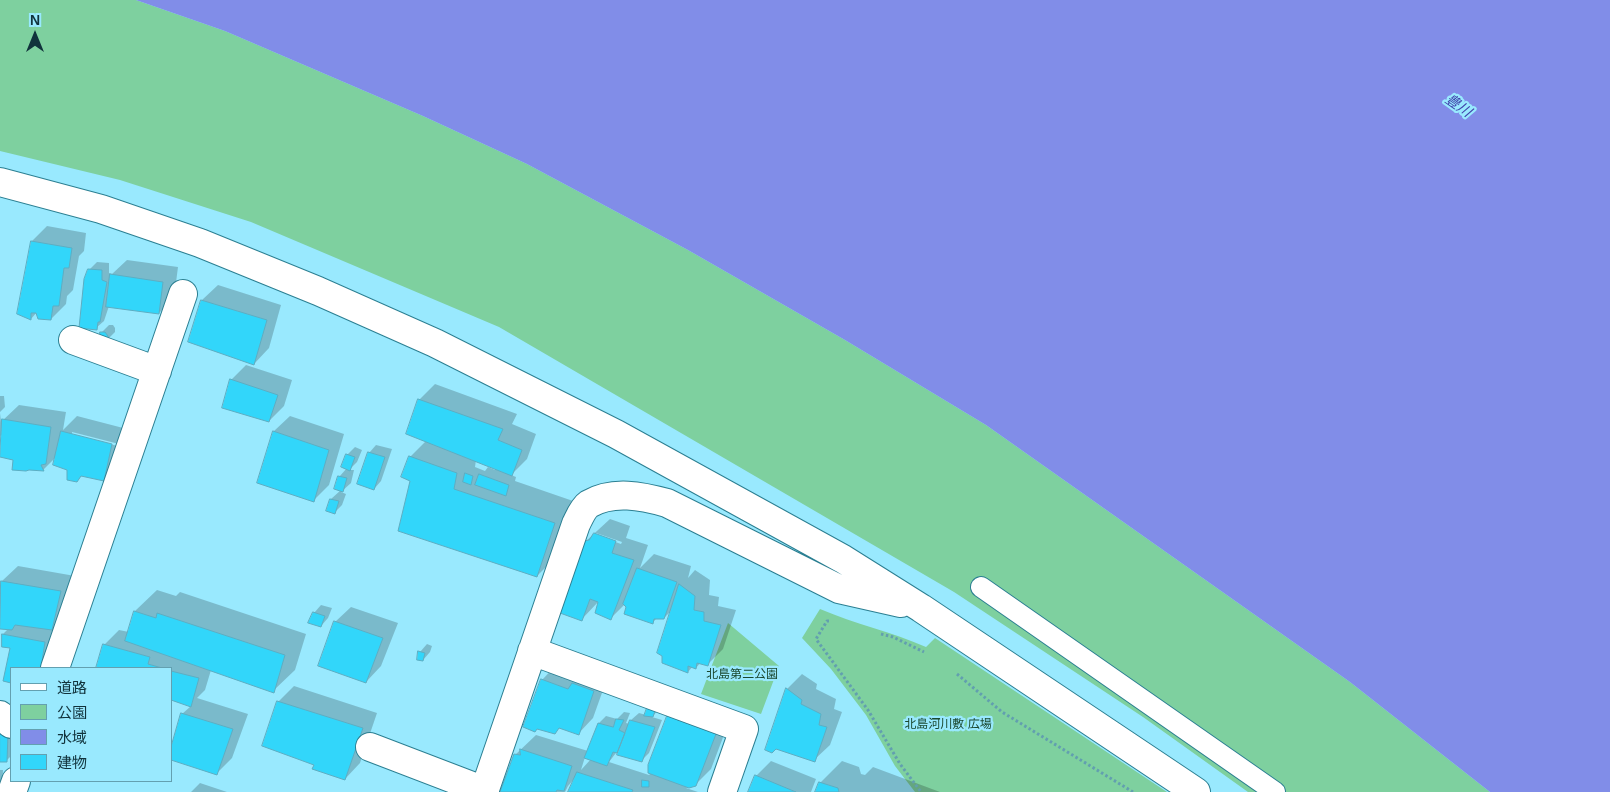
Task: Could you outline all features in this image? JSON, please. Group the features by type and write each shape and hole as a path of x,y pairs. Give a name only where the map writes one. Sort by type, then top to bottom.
{"street":[{"path":"0,182 102,209 200,243 318,291 435,343 624,439 843,559 921,608 1196,792"},
{"path":"55,667 183,294"},
{"path":"73,340 157,371"},
{"path":"370,747 484,791 576,524 587,505 620,495 643,497 667,503 839,589 921,608"},
{"path":"532,651 744,729 722,792"},
{"path":"0,715 10,723"}],"lane":[{"path":"981,587 1275,792"}],"path":[{"path":"836,623 827,621 816,639 868,710 900,764 922,792"},
{"path":"874,632 892,637 941,660 962,636"},
{"path":"956,673 1002,712 1133,792"}],"green space":[{"path":"0,0 136,0 225,31 423,116 527,164 688,250 845,340 986,425 1350,682 1490,792 1248,792 1143,717 954,592 499,327 251,222 120,180 0,151"},
{"name":"北島河川敷 広場","path":"820,609 926,647 935,638 1167,792 915,792 895,766 866,715 831,669 802,638"},
{"name":"北島第二公園","path":"728,623 779,666 761,714 701,694"}],"water":[{"name":"豊川","path":"136,0 1610,0 1610,792 1490,792 1350,682 986,425 845,340 688,250 527,164 423,116 225,31"}],"building":[{"path":"31,241 72,248 69,268 64,268 59,306 53,306 51,320 38,319 36,313 31,313 31,320 17,314"},
{"path":"88,269 102,270 102,280 107,282 97,330 79,328 84,279"},
{"path":"110,274 163,282 159,314 106,307"},
{"path":"201,300 267,320 254,365 188,342"},
{"path":"100,332 105,332 108,336 107,341 100,340"},
{"path":"230,379 278,395 269,422 222,408"},
{"path":"418,399 503,429 498,440 522,450 512,476 406,434"},
{"path":"2,419 51,427 46,464 41,465 44,471 12,470 13,460 0,457"},
{"path":"61,431 112,444 104,481 81,476 77,482 67,480 67,470 53,465"},
{"path":"273,431 329,450 314,502 257,483"},
{"path":"368,452 385,457 374,490 357,484"},
{"path":"346,454 355,457 350,471 341,467"},
{"path":"409,456 457,473 454,489 555,523 537,577 398,531 410,481 401,477"},
{"path":"465,473 473,476 471,485 463,482"},
{"path":"479,474 509,485 506,496 475,485"},
{"path":"338,476 347,478 343,492 334,489"},
{"path":"330,499 339,501 335,514 326,511"},
{"path":"594,533 616,541 612,553 634,560 611,620 595,613 598,602 590,599 582,621 560,613 584,541 589,540"},
{"path":"637,568 677,582 664,619 654,619 653,624 624,614 626,607 623,604"},
{"path":"1,581 61,591 52,630 15,625 12,630 0,629"},
{"path":"679,584 695,596 694,610 704,612 704,621 721,625 708,666 697,663 696,669 688,666 688,673 662,663 662,656 657,653"},
{"path":"134,611 156,618 157,613 285,655 274,693 125,641"},
{"path":"313,612 325,616 321,627 308,623"},
{"path":"334,621 383,638 366,683 318,666"},
{"path":"2,634 45,642 41,667 10,667 10,683 3,681 10,648 2,647"},
{"path":"103,644 150,657 148,664 158,667 96,667"},
{"path":"418,651 425,653 423,661 417,660"},
{"path":"172,671 199,678 191,707 172,700"},
{"path":"541,679 568,689 572,683 594,691 579,735 559,728 555,734 537,729 535,732 523,727"},
{"path":"786,688 802,700 801,704 821,714 819,725 827,727 815,762 776,749 772,753 765,750"},
{"path":"277,701 363,728 345,780 312,769 314,765 262,746"},
{"path":"647,708 655,711 653,717 644,716"},
{"path":"181,713 233,729 217,775 172,760 172,744"},
{"path":"667,716 716,734 696,786 689,788 648,773 648,765"},
{"path":"616,719 624,720 619,730 625,733 617,753 613,752 607,766 584,758 598,723 613,727"},
{"path":"630,720 655,727 642,762 617,755"},
{"path":"0,733 8,733 7,762 0,762"},
{"path":"520,749 572,766 564,791 500,792 514,754 520,755"},
{"path":"577,772 633,790 632,792 568,792"},
{"path":"755,775 796,792 748,792"},
{"path":"642,780 649,781 649,787 642,787"},
{"path":"819,782 838,788 839,792 815,792"}]}
